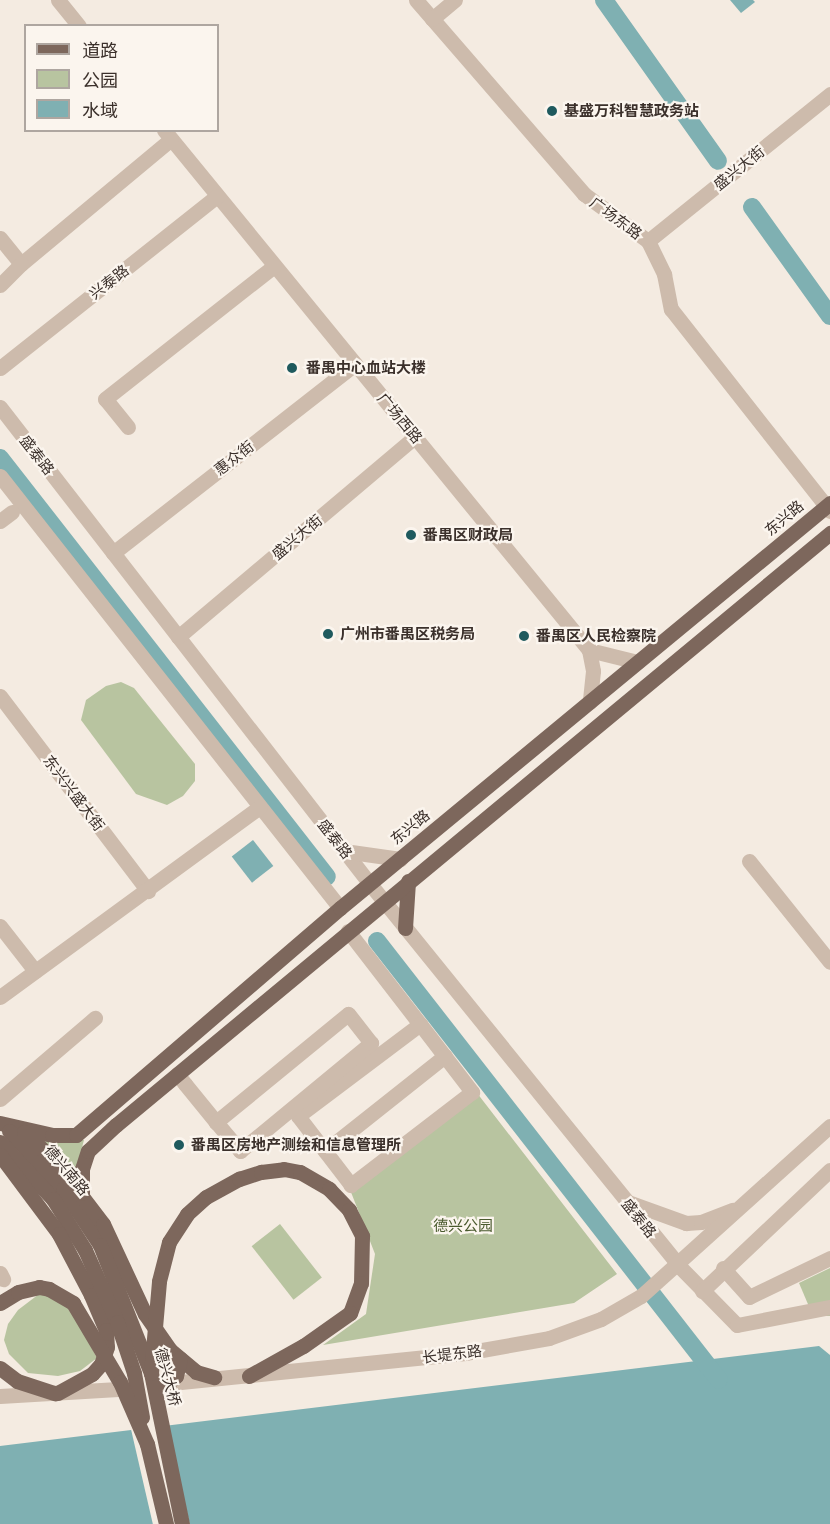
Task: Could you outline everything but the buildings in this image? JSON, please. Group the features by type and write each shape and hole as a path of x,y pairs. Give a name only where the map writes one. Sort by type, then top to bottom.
{"main road":[{"name":"东兴路","path":"0,1122 51,1135 76,1136 340,908 829,507"},
{"path":"82,1193 82,1169 88,1151 383,901 830,533"},
{"path":"436,829 450,846"},
{"path":"405,928 408,881"},
{"path":"303,940 317,957"},
{"name":"德兴南路","path":"0,1122 63,1189 93,1247"},
{"path":"17,1128 38,1143 82,1193 103,1224 144,1312 170,1350 196,1372 214,1377"},
{"name":"德兴南路","path":"0,1142 53,1199 93,1247"},
{"path":"0,1155 59,1234 91,1295 106,1330 114,1339 126,1342 140,1330 144,1312"},
{"path":"151,1373 159,1281 169,1242 187,1214 206,1197 239,1179 261,1172 284,1169 300,1172 329,1189 349,1210 362,1236 361,1283 350,1313 303,1346 249,1376"},
{"path":"93,1247 134,1373 147,1444 166,1524"},
{"name":"德兴大桥","path":"93,1247 151,1373 182,1524"},
{"path":"0,1303 18,1292 39,1287 50,1289 73,1303 120,1382 147,1444"},
{"path":"0,1368 17,1381 56,1393 92,1374 101,1364 107,1347 106,1330"},
{"path":"167,1384 176,1376 180,1358"}],"street":[{"path":"58,0 77,24"},
{"name":"广场东路","path":"416,0 584,194 648,241 664,274 671,310 829,507"},
{"path":"432,19 455,0"},
{"name":"盛兴大街","path":"648,241 830,94"},
{"path":"0,285 167,135"},
{"name":"广场西路","path":"167,135 416,436 589,650"},
{"name":"兴泰路","path":"0,368 217,196"},
{"path":"0,238 21,264"},
{"path":"128,427 105,399 274,266"},
{"name":"惠众街","path":"113,553 355,364"},
{"name":"盛泰路","path":"0,407 369,884 625,1200 674,1269 702,1291 736,1325 830,1307"},
{"name":"盛兴大街","path":"178,637 416,436"},
{"path":"0,476 340,908"},
{"path":"590,702 593,671 589,650 638,662"},
{"name":"东兴兴盛大街","path":"0,696 148,891"},
{"path":"0,997 260,807"},
{"path":"344,851 400,859"},
{"path":"749,861 830,962"},
{"path":"0,926 35,971"},
{"path":"348,931 445,1056 472,1092 351,1185 298,1116 420,1024"},
{"path":"177,1074 216,1122 240,1151 371,1043 348,1014 216,1122"},
{"path":"0,1099 95,1018"},
{"path":"325,1151 445,1056"},
{"name":"长堤东路","path":"0,1396 115,1391 214,1377 249,1376 465,1353 549,1338 601,1319 642,1296 830,1126"},
{"path":"702,1291 723,1268 830,1170"},
{"path":"625,1200 686,1223 701,1222 741,1206"},
{"path":"723,1268 749,1297 830,1258"}],"green space":[{"path":"121,682 134,688 195,764 195,781 183,796 167,805 136,794 81,720 86,700 106,686"},
{"name":"德兴公园","path":"477,1093 617,1274 574,1303 323,1345 366,1314 375,1254 349,1187"},
{"path":"37,1137 84,1140 74,1178"},
{"path":"280,1224 322,1278 293,1300 252,1246"},
{"path":"830,1268 830,1316 813,1316 799,1283"},
{"path":"39,1294 62,1300 74,1314 97,1358 80,1371 58,1376 28,1373 9,1354 4,1340 8,1324 18,1310"}],"water":[{"path":"730,0 753,0 755,2 741,13"},
{"path":"253,840 273,866 252,883 232,857"},
{"path":"819,1346 830,1355 830,1524 0,1524 0,1446"}],"pier":[{"path":"166,1421 190,1524 153,1524 131,1429"}],"waterway":[{"path":"604,0 718,161"},
{"path":"752,207 830,316"},
{"path":"0,458 327,877"},
{"path":"377,941 719,1380"}],"place":[{"name":"基盛万科智慧政务站","path":"552,111"},
{"name":"番禺中心血站大楼","path":"292,368"},
{"name":"番禺区财政局","path":"411,535"},
{"name":"广州市番禺区税务局","path":"328,634"},
{"name":"番禺区人民检察院","path":"524,636"},
{"name":"番禺区房地产测绘和信息管理所","path":"179,1145"}]}
